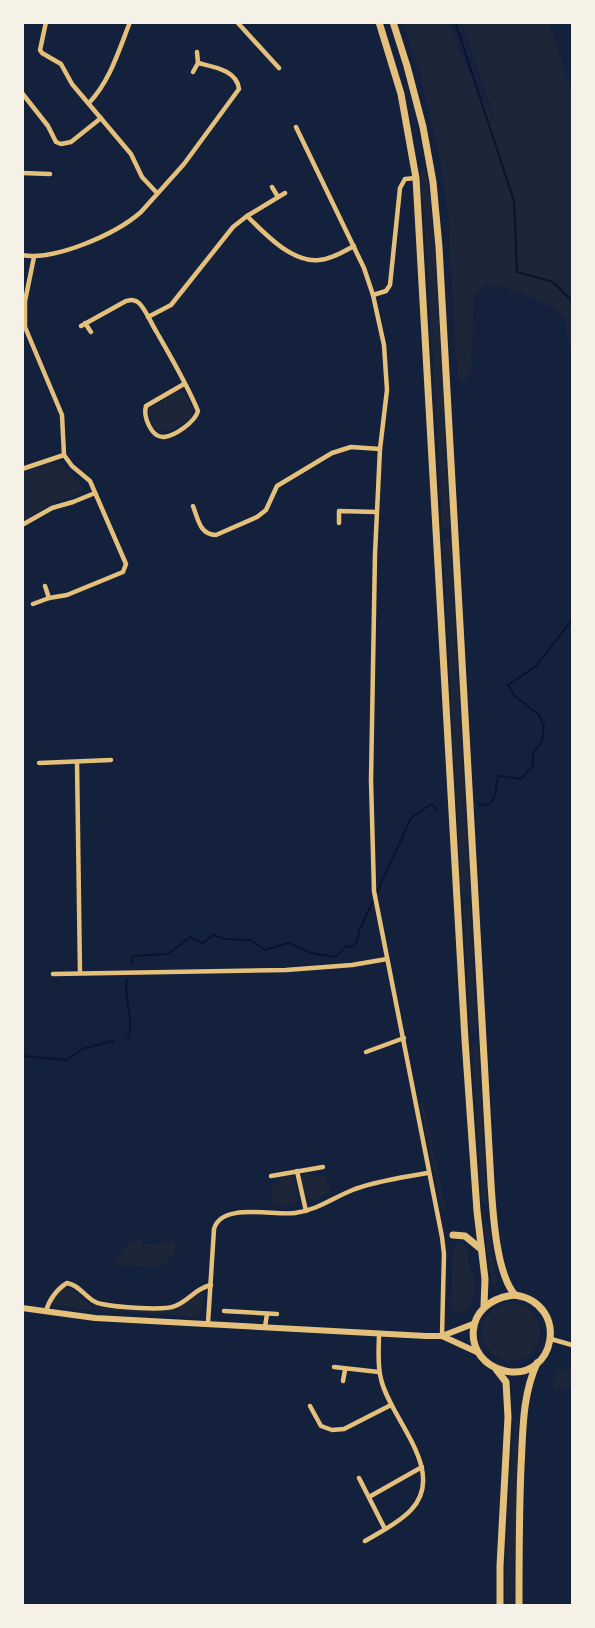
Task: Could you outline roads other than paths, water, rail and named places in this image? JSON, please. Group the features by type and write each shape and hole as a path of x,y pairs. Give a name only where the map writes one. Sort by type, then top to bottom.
{"highway":[{"path":"379,22 401,94 416,178 465,1040 485,1279 484,1306 473,1324 473,1336 480,1354 506,1382 508,1405 500,1605"},
{"path":"393,22 423,127 438,236 491,1184 502,1264 507,1282 515,1295"},
{"path":"453,1235 465,1236 481,1249"},
{"path":"484,1306 504,1296 515,1295 529,1299 540,1307 548,1318 551,1339 544,1356 537,1363 528,1369 517,1371 495,1368"},
{"path":"519,1605 524,1405 529,1380 537,1363"}],"main road":[{"path":"22,1308 95,1318 442,1336 480,1354"},
{"path":"442,1336 473,1324"}],"street":[{"path":"46,22 40,50 61,64 72,84 131,154 146,183 157,193"},
{"path":"89,103 106,81 130,22"},
{"path":"237,22 279,68"},
{"path":"193,72 198,63 197,52"},
{"path":"273,61 279,56"},
{"path":"22,255 34,257 66,252 134,218 184,164 239,89 235,78 223,70 198,63"},
{"path":"22,93 48,126 56,142 61,144 71,142 101,118"},
{"path":"296,127 354,246 373,295 384,345 387,390 376,512 371,768 374,891 442,1237 444,1254 442,1336"},
{"path":"22,173 50,174"},
{"path":"373,295 386,291 390,285 400,188 405,179 416,178"},
{"path":"272,187 278,197"},
{"path":"148,317 171,304 233,227 285,193"},
{"path":"247,216 276,244 311,261 330,257 354,246"},
{"path":"33,604 67,595 123,572 126,564 90,481 72,466 64,455 62,415 25,327 25,302 34,257"},
{"path":"91,332 83,325 132,300 139,302 148,317 184,384 198,411 192,423 165,437 159,436 152,429 146,417 146,406 184,384"},
{"path":"192,506 202,531 209,535 216,535 257,517 266,510 277,486 332,453 351,447 380,449"},
{"path":"22,469 64,455"},
{"path":"22,525 52,508 95,493"},
{"path":"339,523 339,511 376,512"},
{"path":"45,586 49,598"},
{"path":"39,763 111,760"},
{"path":"77,762 80,973"},
{"path":"53,974 296,970 387,959"},
{"path":"366,1052 404,1038"},
{"path":"271,1176 323,1167"},
{"path":"297,1171 306,1211"},
{"path":"208,1323 214,1229 219,1218 249,1212 288,1214 320,1208 363,1187 428,1173"},
{"path":"442,1237 453,1235"},
{"path":"46,1311 50,1300 67,1283 73,1284 100,1304 162,1308 175,1306 199,1288 211,1286"},
{"path":"224,1311 277,1314"},
{"path":"265,1327 267,1314"},
{"path":"365,1540 406,1515 417,1502 424,1481 422,1467 412,1442 391,1405 379,1372 379,1333"},
{"path":"551,1339 573,1345"},
{"path":"334,1367 379,1372"},
{"path":"343,1381 345,1370"},
{"path":"310,1406 321,1426 335,1431 344,1429 391,1405"},
{"path":"369,1497 422,1467"},
{"path":"359,1478 386,1529"}],"waterway":[{"path":"455,22 514,201 517,272 553,282 572,301"},
{"path":"479,805 490,804 495,795 498,776 521,779 533,766 533,753 542,741 544,726 539,715 515,696 508,685 536,666 572,620"},
{"path":"131,964 133,956 168,954 190,937 203,943 213,935 225,939 251,940 265,950 288,943 312,953 335,957 347,946 351,947 357,942 359,931 411,818 431,804 437,809"},
{"path":"127,979 126,995 130,1030 129,1038 127,1038"},
{"path":"22,1056 67,1060 82,1049 113,1041"}]}
